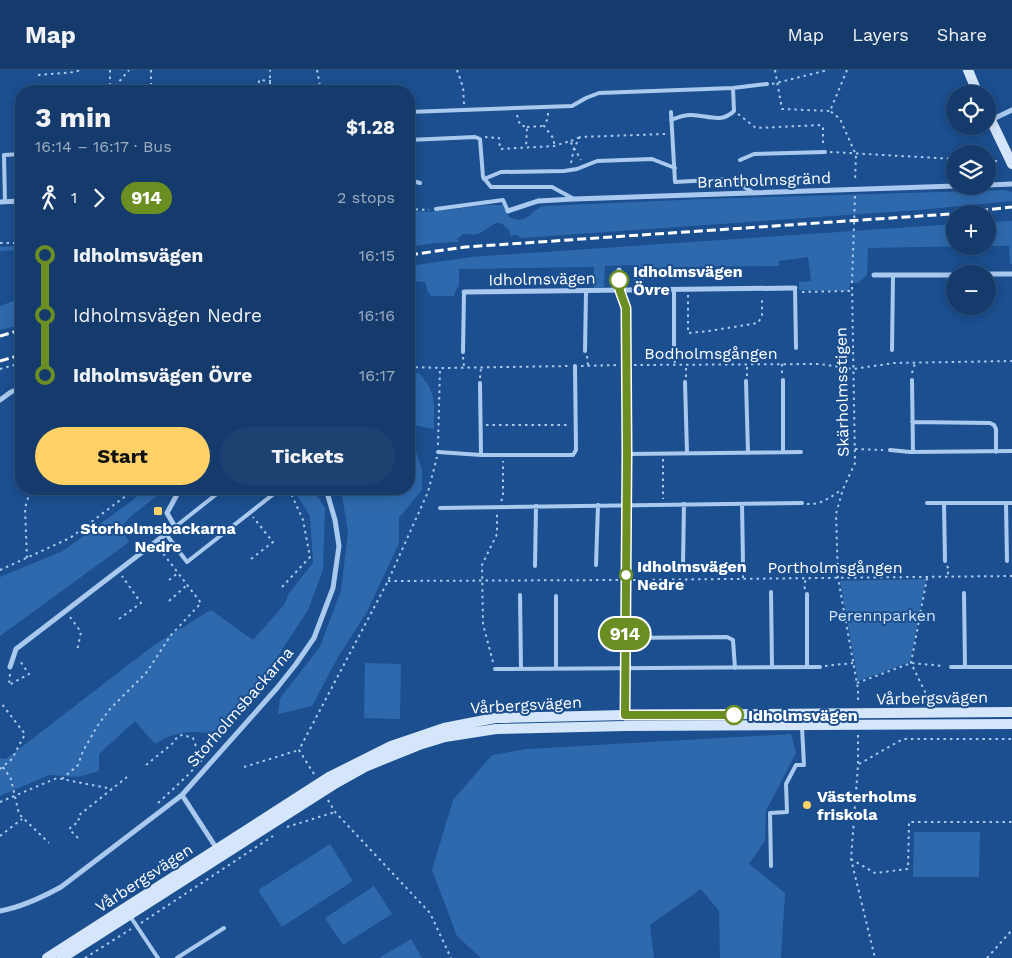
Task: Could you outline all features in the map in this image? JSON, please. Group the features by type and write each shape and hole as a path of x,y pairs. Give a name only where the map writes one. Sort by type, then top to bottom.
{"street":[{"path":"968,70 974,85"},
{"path":"996,115 1012,110"},
{"path":"996,131 1012,164"},
{"path":"996,185 1012,184"},
{"name":"Brantholmsgränd","path":"508,211 538,201 946,186"},
{"path":"2,202 15,202"},
{"name":"Idholmsvägen","path":"619,270 620,291 626,308 625,726"},
{"path":"996,274 1012,274"},
{"path":"874,276 946,275"},
{"name":"Idholmsvägen","path":"464,292 795,290"},
{"path":"0,400 15,390"},
{"path":"10,667 16,649 175,527 167,513 177,495"},
{"name":"Storholmsbackarna","path":"0,911 17,908 61,887 182,795 296,664 314,638 333,588 339,546 335,520 328,495"},
{"name":"Vårbergsvägen","path":"62,958 329,778 391,746 416,736 470,722 495,718 625,715 1012,712"},
{"name":"Vårbergsvägen","path":"219,853 367,766 419,745 445,737 496,729 625,726 1012,724"},
{"path":"182,795 219,853"},
{"name":"Vårbergsvägen","path":"47,958 128,912"}],"lane":[{"path":"415,112 572,106 599,93 734,88 767,84"},
{"path":"671,120 692,115 722,118 729,116 734,111 734,88"},
{"path":"671,112 675,182 730,179 752,192"},
{"path":"415,140 467,136 480,138 484,179 491,187 552,187 574,199"},
{"name":"Brantholmsgränd","path":"740,160 754,154 825,152"},
{"path":"2,202 2,155 15,154"},
{"name":"Brantholmsgränd","path":"484,179 502,172 569,170 596,161 652,159 675,168"},
{"path":"415,182 420,183"},
{"name":"Brantholmsgränd","path":"436,209 503,200 508,211"},
{"path":"892,350 893,276"},
{"path":"674,290 674,350"},
{"path":"795,290 796,348"},
{"path":"463,352 464,292"},
{"path":"585,352 586,292"},
{"path":"438,452 481,455 573,455 576,450 575,366"},
{"path":"783,380 783,452"},
{"path":"912,380 912,452"},
{"path":"746,381 748,453"},
{"path":"685,382 687,454"},
{"path":"480,383 481,455"},
{"path":"912,422 990,422 994,424 996,429 996,452"},
{"path":"890,450 912,452 1012,452"},
{"path":"627,454 801,452"},
{"path":"175,527 215,495"},
{"path":"166,534 187,562 272,495"},
{"path":"440,508 802,503"},
{"path":"928,503 1012,503"},
{"path":"944,503 945,561"},
{"path":"1006,503 1007,561"},
{"path":"683,564 684,504"},
{"path":"742,504 743,563"},
{"path":"596,565 598,505"},
{"path":"535,566 536,506"},
{"path":"771,592 772,667"},
{"path":"964,593 965,667"},
{"path":"807,594 807,667"},
{"path":"520,595 521,669"},
{"path":"556,596 556,669"},
{"path":"625,638 728,637 733,640 735,668"},
{"path":"495,669 820,667"},
{"path":"952,667 1012,667"},
{"path":"771,866 770,813 787,812 786,784 796,765 804,765 802,725"},
{"path":"128,912 158,958"},
{"path":"177,958 224,928"}],"path":[{"path":"38,75 80,70"},
{"path":"110,70 111,85"},
{"path":"116,85 129,70"},
{"path":"151,70 152,85"},
{"path":"270,70 271,85"},
{"path":"317,70 320,85"},
{"path":"457,70 463,87 464,110"},
{"path":"775,70 776,85 782,109 830,111 840,119 856,154 855,187"},
{"path":"767,84 776,85 828,70"},
{"path":"830,111 847,70"},
{"path":"259,85 259,80 271,81"},
{"path":"544,126 548,118 547,107"},
{"path":"517,108 517,119 520,125 527,127 544,126"},
{"path":"734,111 756,128 820,125 823,128 825,152 946,159"},
{"path":"544,126 554,139 554,146"},
{"path":"526,148 527,127"},
{"path":"480,138 499,138 500,148 526,148 554,146 580,137 666,134"},
{"path":"569,170 574,148 580,137"},
{"path":"570,141 584,166"},
{"name":"Skärholmsstigen","path":"855,196 852,283 855,462 843,489 836,514 838,578 854,663 858,701"},
{"path":"415,209 436,209"},
{"path":"0,243 15,243"},
{"path":"795,290 852,291"},
{"path":"688,295 688,333 758,323 762,316 762,294 759,294"},
{"path":"796,348 797,364"},
{"path":"674,350 675,364"},
{"path":"463,352 464,367"},
{"path":"585,352 588,356 588,366"},
{"name":"Bodholmsgången","path":"415,367 820,364 853,369 894,363 1012,361"},
{"path":"912,380 915,363"},
{"path":"685,382 686,364"},
{"path":"746,381 747,364"},
{"path":"782,364 783,380"},
{"path":"0,369 15,365"},
{"path":"480,383 481,366"},
{"path":"244,767 299,750 388,581 428,492 438,452 440,368"},
{"path":"481,426 575,425"},
{"path":"855,449 890,450"},
{"path":"662,454 663,504"},
{"path":"495,669 483,624 482,565 497,534 497,507 503,498 503,455"},
{"path":"802,503 815,504 824,501 843,489"},
{"path":"27,559 25,508 28,495"},
{"path":"0,570 70,538 127,495"},
{"path":"282,587 310,556 303,520 291,495"},
{"path":"250,513 273,542 251,559"},
{"path":"62,779 78,765 98,725 110,709 146,673 171,635 201,603 155,543"},
{"path":"945,561 949,569 948,578"},
{"path":"1007,561 1011,576"},
{"path":"743,563 743,579"},
{"path":"683,564 685,580"},
{"path":"596,565 599,570 598,581"},
{"path":"118,570 141,603 119,619"},
{"path":"169,580 178,573"},
{"name":"Portholmsgången","path":"388,581 598,581 1011,576"},
{"path":"928,578 911,663 935,713"},
{"path":"806,579 804,585 807,594"},
{"path":"170,601 187,585"},
{"path":"66,611 81,632 76,651"},
{"path":"10,667 9,685 30,674 15,653"},
{"path":"820,667 854,663"},
{"path":"857,683 911,663 952,667"},
{"path":"0,769 12,759 25,734 1,704"},
{"path":"146,765 172,744 178,736 183,735 193,738 199,755 203,759 157,804"},
{"path":"858,735 858,765 851,859 875,958"},
{"path":"858,765 903,739 1012,739"},
{"path":"299,750 314,774"},
{"path":"3,766 11,779 19,814 49,843"},
{"path":"78,838 69,829 79,821 78,816 127,777"},
{"path":"0,802 57,778 112,789"},
{"path":"327,798 335,812 430,913 451,958"},
{"path":"85,958 288,826 335,812"},
{"path":"0,836 23,819"},
{"path":"851,859 875,873 908,869 909,822 1012,822"},
{"path":"987,958 1012,930"}],"green space":[{"path":"996,190 1012,192 1012,201 946,205 946,207 919,210 521,238 517,235 510,236 510,231 499,223 478,234 463,234 457,239 459,242 415,246 415,211 429,212 488,205 505,205 509,217 520,220 544,206 946,192 946,195 996,195"},
{"path":"1012,221 1012,264 1010,264 1009,246 996,246 996,222"},
{"path":"946,225 946,247 868,248 867,275 858,283 850,283 849,291 799,290 799,282 811,281 808,257 779,261 779,266 662,267 662,273 653,273 653,267 644,267 644,287 634,287 632,265 605,266 604,287 594,288 594,267 459,269 459,286 454,296 431,296 425,282 415,281 415,265 471,257"},
{"path":"15,246 15,250 0,251 0,247"},
{"path":"15,300 15,326 0,330 0,306"},
{"path":"415,373 419,373 425,380 432,393 434,429 415,425"},
{"path":"415,448 422,470 422,490 399,518 399,543 367,612 338,657 312,706 278,714 280,698 320,647 341,590 348,532 342,495 415,495"},
{"path":"138,495 158,495 131,516 121,528 129,542 0,636 0,577 63,551"},
{"path":"297,495 317,495 325,508 323,570 308,610 253,690 213,733 177,734 155,744 135,721 99,754 99,771 78,777 49,775 0,796 0,758 6,759 154,645 211,610 253,640 284,605 289,593 313,563 310,516"},
{"name":"Perennparken","path":"926,579 910,662 858,681 840,581"},
{"path":"365,663 401,664 400,719 364,718"},
{"path":"791,734 796,753 766,811 765,841 749,864 785,893 781,958 720,958 719,911 701,889 650,925 654,958 481,958 457,936 432,870 453,800 492,755 527,749"},
{"path":"914,832 980,832 979,877 913,877"},
{"path":"330,844 353,881 282,927 258,890"},
{"path":"374,886 392,914 343,945 325,918"},
{"path":"411,939 422,958 379,958"}],"railway":[{"path":"415,254 465,247 950,214 1012,207"},
{"path":"0,336 15,332"},
{"path":"0,361 15,357"}],"bus line":[{"name":"914","path":"619,280 620,291 626,308 625,715 734,715"}],"place":[{"name":"Idholmsvägen Övre","path":"619,280"},
{"name":"Storholmsbackarna Nedre","path":"158,511"},
{"name":"Idholmsvägen Nedre","path":"626,575"},
{"name":"Idholmsvägen","path":"734,715"},
{"name":"Västerholms friskola","path":"807,805"}]}
